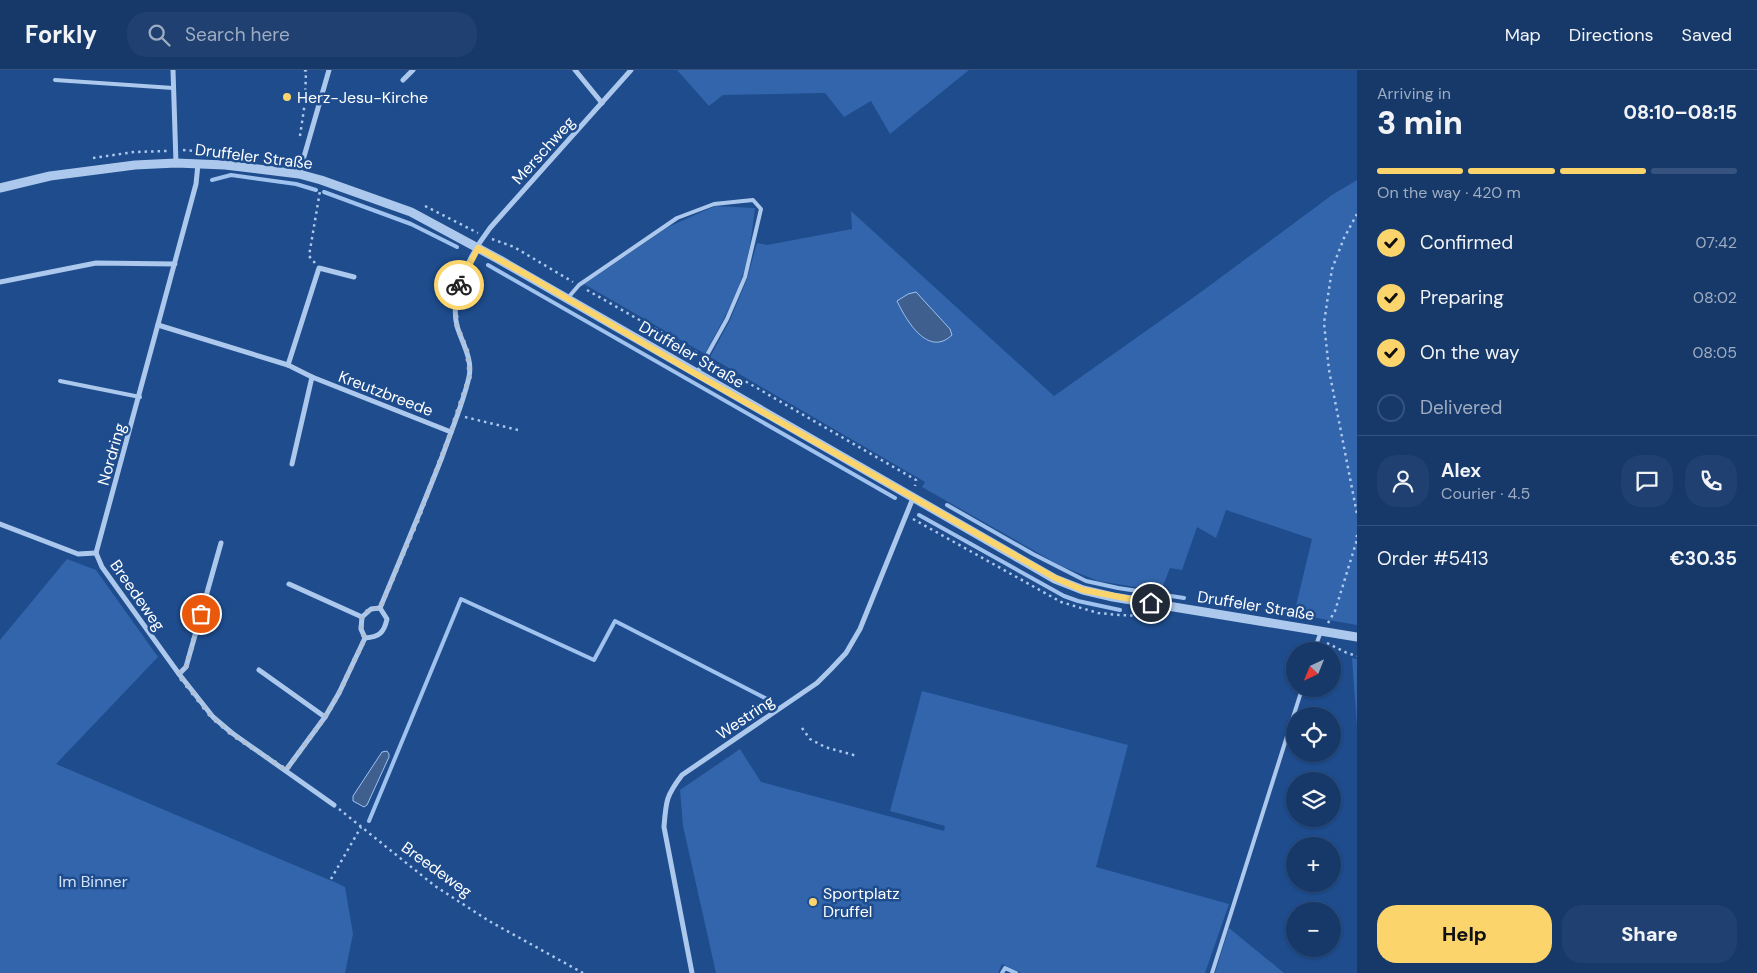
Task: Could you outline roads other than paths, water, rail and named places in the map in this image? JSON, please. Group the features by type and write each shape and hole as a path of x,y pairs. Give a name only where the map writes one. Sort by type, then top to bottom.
{"street":[{"path":"173,70 176,163"},
{"path":"299,174 329,70"},
{"path":"403,80 413,70"},
{"path":"575,70 602,103"},
{"name":"Merschweg","path":"478,248 490,228 631,70"},
{"name":"Druffeler Straße","path":"0,188 50,176 135,165 176,163 225,165 299,174 321,180 410,212 478,248 1055,578 1083,590 1113,596 1357,637"},
{"name":"Nordring","path":"96,553 140,397 196,184 198,164"},
{"path":"380,608 417,521 451,432 470,375 467,351 457,326 455,306 459,284 478,248"},
{"path":"0,282 96,263 175,264"},
{"path":"288,365 319,268 354,277"},
{"name":"Kreutzbreede","path":"158,325 288,365 312,377 451,432"},
{"path":"292,464 312,377"},
{"name":"Westring","path":"692,973 664,827 665,807 670,791 689,769 817,683 832,670 846,653 860,629 913,498"},
{"path":"0,524 78,554 96,553"},
{"path":"178,674 186,667 221,543"},
{"name":"Breedeweg","path":"96,553 102,567 178,674 212,717 232,734 286,770 334,806"},
{"path":"289,584 362,617"},
{"path":"286,770 325,717 339,693 365,638 361,629 362,617 370,609 380,608"},
{"path":"365,638 377,637 384,630 387,619 380,608"},
{"path":"259,670 325,717"}],"lane":[{"path":"55,80 173,88"},
{"path":"567,299 579,285 677,218 714,204 753,200 760,209 745,277 727,319 707,358 696,374"},
{"path":"60,381 140,397"},
{"path":"1319,642 1324,632"},
{"path":"1212,973 1299,698"}],"waterway":[{"path":"212,180 231,175 296,184 316,190"},
{"path":"324,192 411,224 457,247"},
{"path":"488,265 895,498"},
{"path":"947,505 1033,554 1086,581 1184,598"},
{"path":"919,515 1064,596 1120,610"},
{"path":"369,821 461,599 594,660 615,621 771,701"},
{"path":"1002,973 1005,968 1016,973"}],"place":[{"name":"Herz-Jesu-Kirche","path":"287,97"},
{"name":"Sportplatz Druffel","path":"813,902"}],"park label":[{"name":"Im Binner","path":"93,881"}]}
